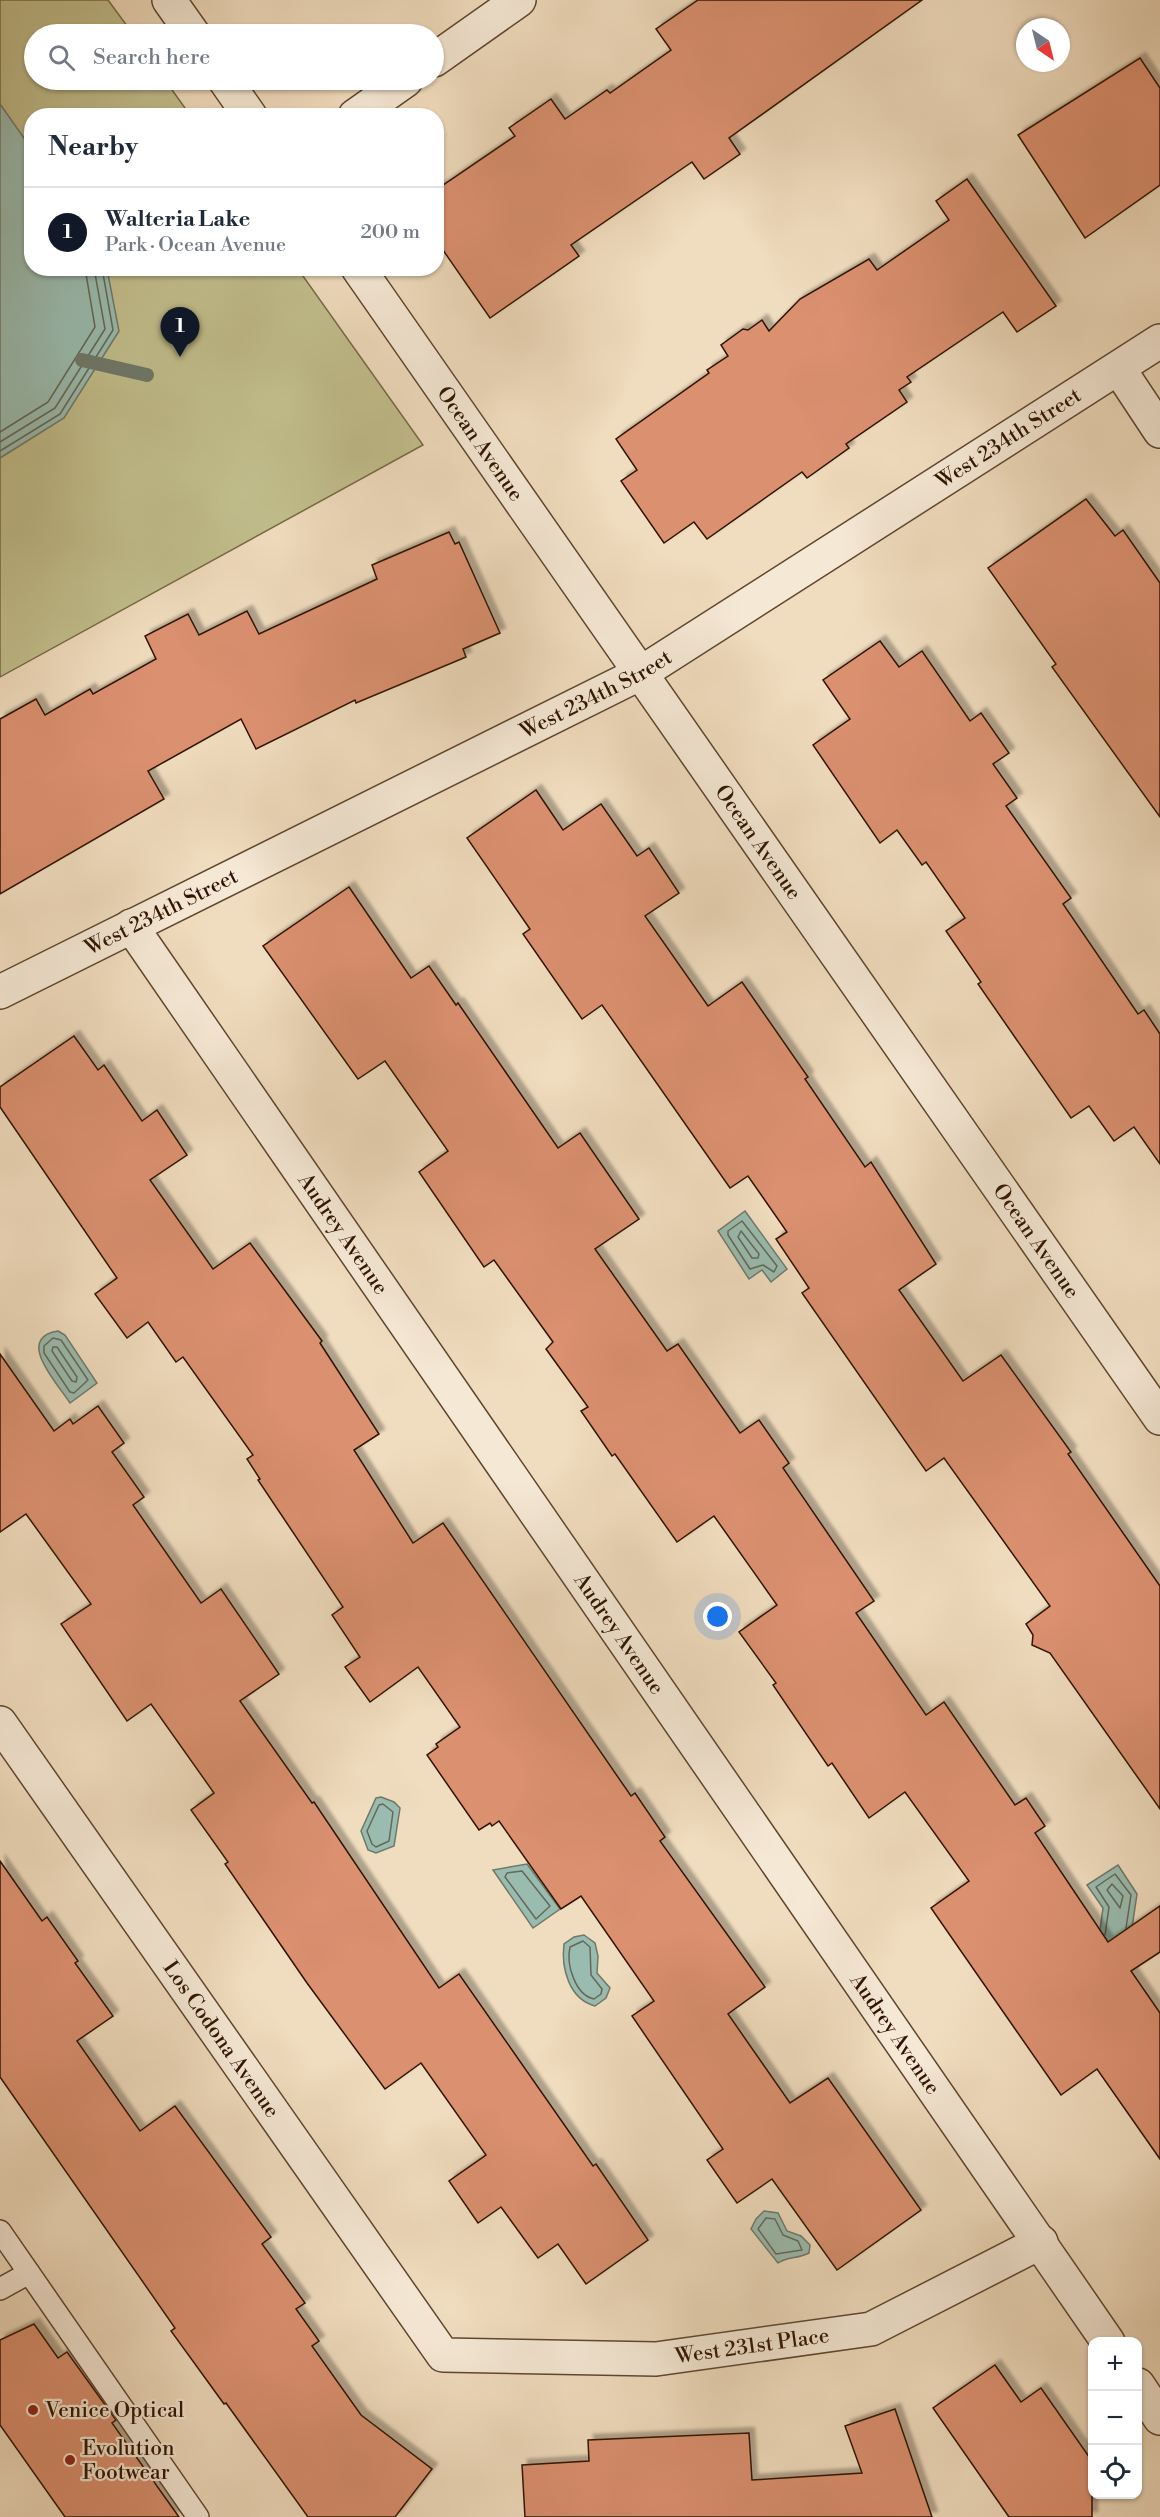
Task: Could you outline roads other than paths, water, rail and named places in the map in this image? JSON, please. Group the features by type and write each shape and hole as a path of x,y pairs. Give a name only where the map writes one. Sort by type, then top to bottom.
{"street":[{"path":"169,0 186,24"},
{"path":"444,53 519,0"},
{"path":"232,90 244,108"},
{"path":"366,108 392,90"},
{"name":"Ocean Avenue","path":"364,276 1160,1418"},
{"name":"West 234th Street","path":"0,992 641,673 1119,369 1160,340"},
{"path":"1119,369 1160,431"},
{"name":"Audrey Avenue","path":"131,926 1105,2337"},
{"name":"Los Codona Avenue","path":"0,1723 442,2355"},
{"name":"West 231st Place","path":"442,2355 656,2359 871,2329 1041,2242"},
{"path":"1141,2391 1160,2418"}],"lane":[{"path":"0,2231 198,2517"},
{"path":"0,2289 29,2273"}],"water":[{"path":"0,104 24,138 24,276 108,276 119,331 64,418 0,458"},
{"path":"745,1211 787,1269 771,1282 762,1270 749,1279 718,1231"},
{"path":"58,1331 65,1335 97,1383 70,1403 49,1374 39,1352 40,1343 45,1335"},
{"path":"381,1797 394,1802 400,1808 394,1846 376,1853 368,1850 361,1831 376,1798"},
{"path":"527,1864 560,1909 533,1928 493,1870"},
{"path":"1118,1865 1137,1894 1129,1948 1098,1944 1103,1908 1087,1885"},
{"path":"584,1935 595,1943 598,1956 597,1973 610,1988 606,1998 595,2006 579,1997 573,1990 564,1963 564,1944 574,1937"},
{"path":"764,2211 778,2213 787,2231 801,2236 810,2245 809,2253 778,2263 751,2229 756,2219"}],"waterway":[{"path":"82,360 147,375"}],"place":[{"name":"Walteria Lake","path":"180,357"},
{"name":"Venice Optical","path":"33,2410"},
{"name":"Evolution Footwear","path":"70,2460"}]}
